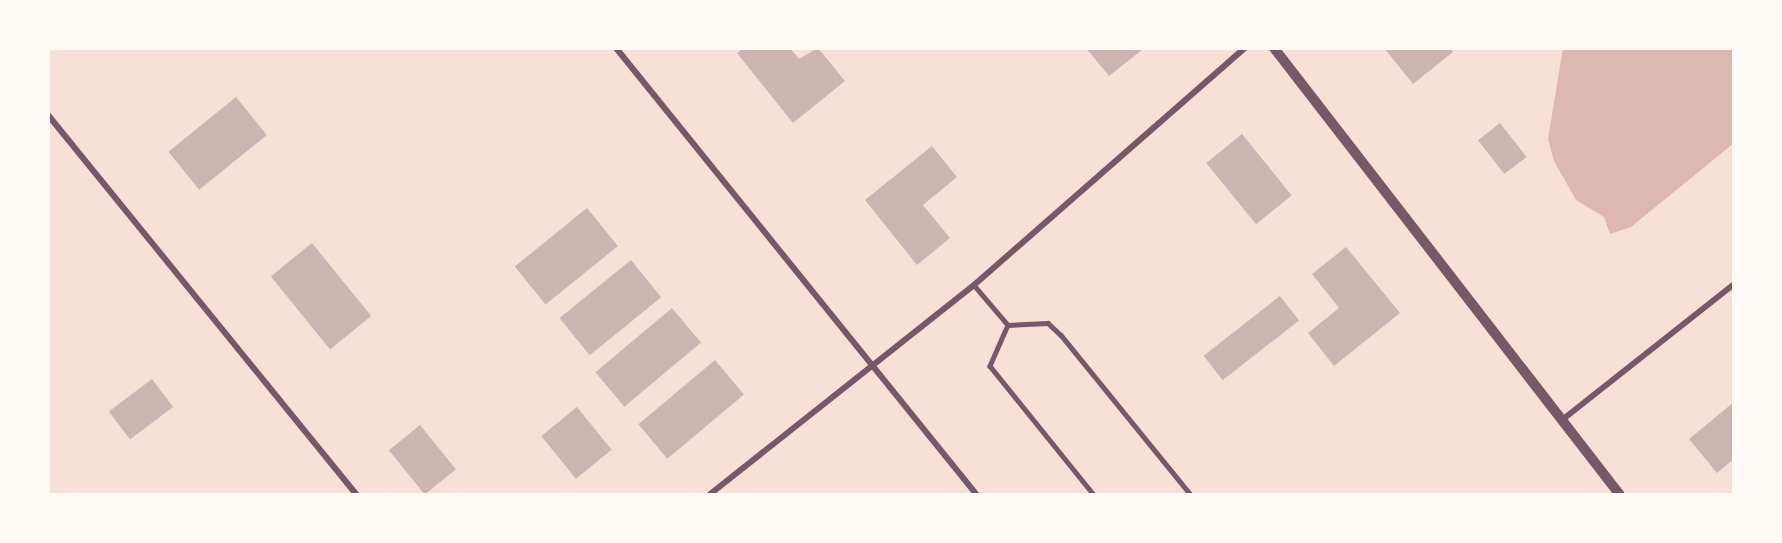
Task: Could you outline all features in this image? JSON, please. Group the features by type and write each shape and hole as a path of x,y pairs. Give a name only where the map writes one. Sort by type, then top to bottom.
{"street":[{"path":"616,48 977,495"},
{"path":"709,495 974,285 1245,48"},
{"path":"1274,48 1620,495"},
{"path":"48,115 357,495"},
{"path":"1562,420 1734,284"}],"lane":[{"path":"974,285 1008,325"},
{"path":"1008,325 1048,323 1061,335 1191,495"},
{"path":"1008,325 990,366 1094,495"}],"shaded area":[{"path":"1563,48 1734,48 1734,143 1631,227 1610,234 1604,217 1576,200 1554,161 1548,139"}],"building":[{"path":"743,48 790,48 799,59 818,48 845,81 793,123 737,53"},
{"path":"1086,48 1140,48 1142,50 1109,76"},
{"path":"1384,48 1450,48 1453,52 1413,84"},
{"path":"236,97 267,135 199,190 168,152"},
{"path":"1500,123 1526,157 1504,174 1478,140"},
{"path":"1242,134 1292,195 1256,224 1206,163"},
{"path":"932,146 957,177 923,205 950,238 917,265 865,200"},
{"path":"587,208 618,246 546,305 515,267"},
{"path":"312,243 371,316 330,349 271,276"},
{"path":"1346,247 1400,313 1334,366 1308,333 1339,308 1312,274"},
{"path":"631,260 661,297 590,355 560,318"},
{"path":"1280,296 1299,320 1223,380 1204,356"},
{"path":"672,308 701,342 624,407 595,372"},
{"path":"715,360 744,394 667,459 638,424"},
{"path":"152,379 173,407 130,439 109,411"},
{"path":"1734,402 1734,459 1717,473 1689,439"},
{"path":"577,407 612,450 576,479 541,436"},
{"path":"420,425 456,469 425,494 389,450"}]}
